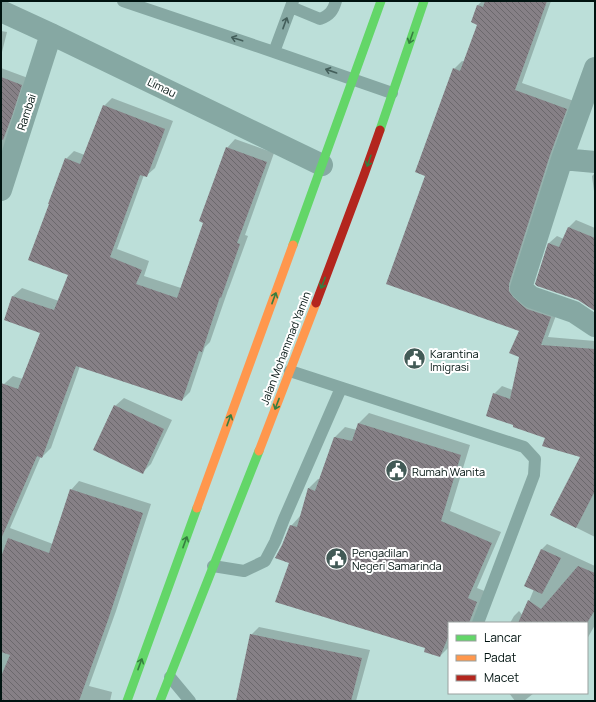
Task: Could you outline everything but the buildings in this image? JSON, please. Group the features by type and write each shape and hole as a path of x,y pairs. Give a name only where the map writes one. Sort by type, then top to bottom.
{"main road":[{"path":"127,701 381,1"},
{"name":"Jalan Mohammad Yamin","path":"160,701 290,371 364,175 424,1"}],"street":[{"name":"Limau","path":"1,11 322,165"},
{"name":"Rambai","path":"1,190 50,34"},
{"path":"595,68 562,159 520,288 531,297 574,312 595,326"},
{"path":"562,159 595,162"}],"lane":[{"path":"122,1 392,93"},
{"path":"274,52 292,4 320,19 328,16 334,8 336,1"},
{"path":"290,371 524,447 536,459 534,475 478,622"},
{"path":"213,566 244,571 265,561 275,542 341,388"},
{"path":"170,677 190,701"}],"traffic: fast":[{"path":"293,245 381,1"},
{"path":"380,130 424,1"},
{"path":"160,701 259,451"},
{"path":"127,701 197,508"}],"traffic: slow":[{"path":"197,508 293,245"},
{"path":"259,451 316,303"}],"traffic: jam":[{"path":"316,303 380,130"}],"place":[{"name":"Karantina Imigrasi","path":"414,359"},
{"name":"Rumah Wanita","path":"396,471"},
{"name":"Pengadilan Negeri Samarinda","path":"337,558"}]}
